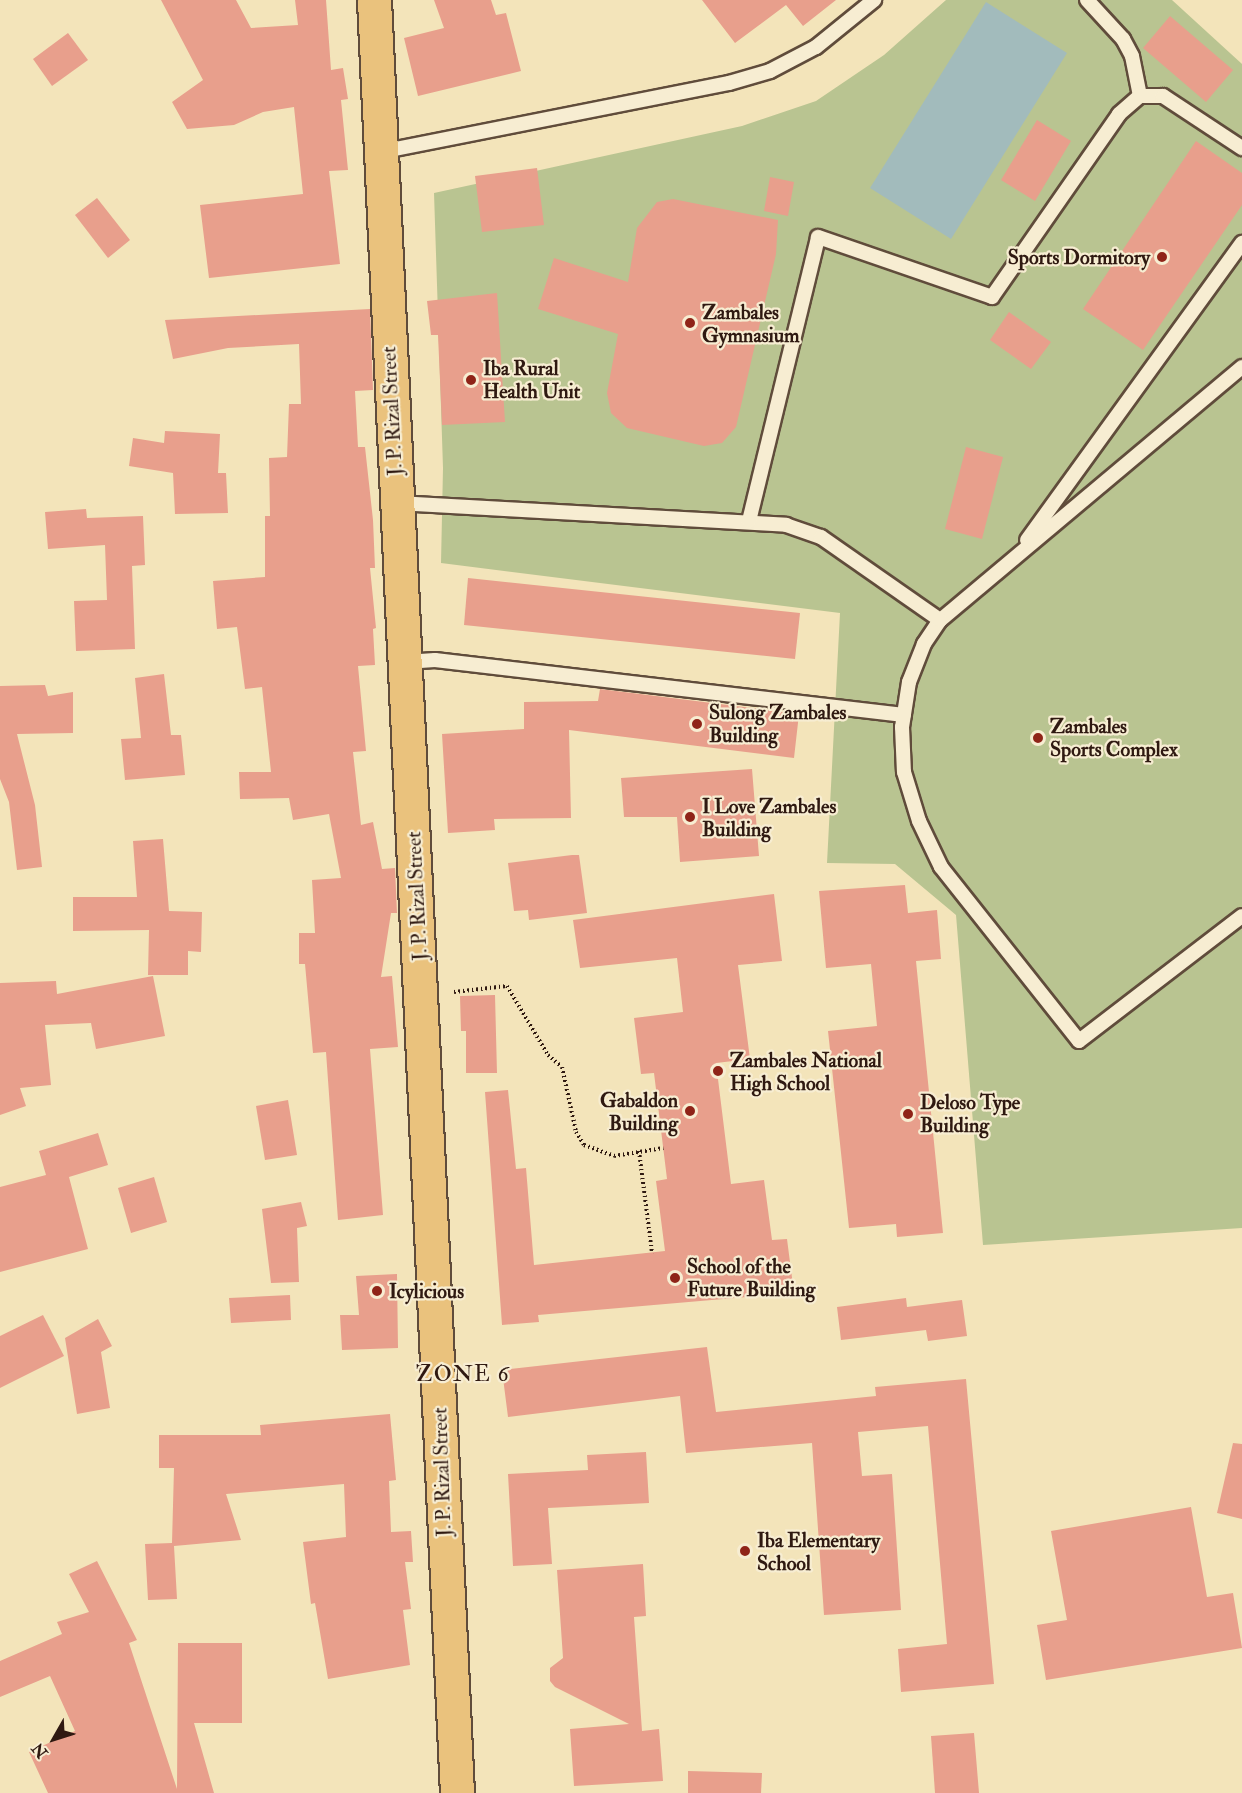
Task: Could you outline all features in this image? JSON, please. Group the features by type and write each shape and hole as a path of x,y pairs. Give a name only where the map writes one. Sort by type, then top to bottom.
{"main road":[{"name":"J. P. Rizal Street","path":"374,0 378,152 405,662 457,1793"}],"lane":[{"path":"378,152 729,83 770,71 816,47 874,0"},
{"path":"1087,0 1123,39 1132,56 1140,96"},
{"path":"749,521 818,237 992,297 1119,114 1140,96 1163,96 1242,148"},
{"path":"1015,556 1242,243"},
{"path":"1242,367 940,620 924,644 909,682 904,715 904,772 919,821 941,867 1079,1041 1242,916"},
{"path":"397,503 749,521 786,525 821,537 940,620"},
{"path":"405,662 435,660 904,715"}],"path":[{"path":"454,992 507,986 548,1055 562,1067 576,1132 584,1145 614,1156 663,1148"},
{"path":"639,1151 652,1252"}],"green space":[{"name":"Zambales Sports Complex","path":"946,0 1172,0 1242,64 1242,1228 983,1245 956,915 895,864 827,863 840,613 441,563 443,468 434,193 742,126 816,101 884,55"}],"water":[{"path":"986,2 1067,53 951,239 870,188"}],"building":[{"path":"161,0 236,0 251,28 298,25 295,0 326,0 331,70 343,68 348,99 341,100 348,170 329,171 340,264 209,278 200,205 303,194 294,107 263,112 234,125 187,129 172,102 203,80"},
{"path":"434,0 491,0 496,15 506,13 521,71 418,96 404,38 444,28"},
{"path":"702,0 836,0 803,26 786,5 735,43"},
{"path":"1170,16 1233,70 1206,102 1143,48"},
{"path":"68,33 88,60 52,86 33,59"},
{"path":"1037,120 1071,141 1035,201 1001,180"},
{"name":"Sports Dormitory","path":"1196,141 1242,173 1242,205 1143,350 1083,309"},
{"path":"537,168 544,225 482,232 475,176"},
{"path":"770,177 794,182 788,216 764,211"},
{"path":"97,198 130,240 108,258 75,215"},
{"name":"Zambales Gymnasium","path":"673,199 778,220 776,254 736,427 722,443 704,446 627,428 611,413 607,393 618,334 538,309 554,258 628,282 637,228 657,202"},
{"name":"Iba Rural Health Unit","path":"497,293 505,422 442,425 438,335 431,335 427,301"},
{"path":"370,309 373,390 355,391 358,447 365,447 373,520 375,568 370,568 376,628 373,629 375,665 358,666 366,751 353,752 361,825 373,822 382,869 395,868 397,913 391,913 381,977 392,976 398,1047 370,1049 383,1215 338,1220 326,1052 313,1053 305,964 299,964 299,933 315,933 312,880 341,878 329,814 293,820 289,798 240,799 239,772 271,772 262,687 245,689 237,627 217,629 213,581 265,577 265,516 270,516 269,458 287,457 289,404 301,404 299,344 228,348 173,359 165,320"},
{"path":"1009,312 1051,342 1031,369 990,340"},
{"path":"165,431 220,434 218,473 226,473 228,513 175,514 173,473 129,466 133,438 164,443"},
{"path":"966,447 1003,457 982,539 945,529"},
{"path":"86,509 87,518 143,516 145,565 132,566 135,649 76,651 74,601 107,600 105,545 48,549 45,512"},
{"path":"468,578 800,613 795,659 464,625"},
{"path":"164,674 171,735 181,735 185,775 125,780 121,739 141,738 135,678"},
{"path":"45,685 48,696 73,692 73,733 17,734 35,805 42,867 17,870 9,802 0,779 0,686"},
{"path":"600,689 799,714 794,758 569,730 571,818 494,819 495,830 448,833 442,734 524,729 524,702 598,701"},
{"name":"I Love Zambales Building","path":"752,769 759,856 680,862 677,817 624,817 621,778"},
{"path":"163,839 169,911 202,912 201,952 188,951 188,975 148,975 149,930 73,931 73,897 137,897 133,841"},
{"path":"579,855 587,913 529,920 528,910 514,911 508,863"},
{"path":"905,885 908,913 937,910 941,959 916,961 943,1233 897,1237 896,1224 849,1228 828,1031 877,1026 871,964 826,968 819,891"},
{"path":"774,894 782,961 738,965 750,1059 716,1063 731,1184 764,1180 772,1240 787,1239 794,1293 538,1315 539,1322 502,1325 485,1092 508,1090 516,1169 526,1168 534,1265 665,1251 656,1181 667,1179 654,1073 641,1074 634,1018 683,1012 677,958 580,968 573,920"},
{"path":"153,976 165,1036 96,1049 91,1023 45,1025 51,1085 20,1088 26,1106 0,1115 0,983 56,981 57,994"},
{"path":"495,995 497,1073 466,1073 466,1031 461,1031 460,996"},
{"path":"288,1100 297,1155 265,1160 256,1106"},
{"path":"98,1133 108,1165 69,1177 88,1249 0,1272 0,1187 46,1175 39,1151"},
{"path":"154,1177 167,1222 131,1233 118,1188"},
{"path":"301,1202 307,1226 297,1228 299,1282 271,1283 262,1209"},
{"path":"397,1274 398,1348 342,1350 340,1315 359,1315 356,1276"},
{"path":"290,1295 291,1320 231,1323 229,1298"},
{"path":"906,1298 907,1307 962,1300 967,1336 928,1341 926,1330 841,1340 837,1307"},
{"path":"43,1315 64,1356 0,1388 0,1336"},
{"path":"98,1319 112,1346 101,1352 110,1408 77,1414 65,1338"},
{"path":"707,1347 716,1412 876,1396 875,1387 966,1379 994,1684 901,1692 898,1649 947,1644 928,1426 858,1432 862,1476 892,1474 901,1610 824,1615 812,1443 686,1453 680,1396 508,1417 502,1370"},
{"path":"390,1414 396,1480 389,1481 391,1532 411,1531 413,1562 405,1562 411,1609 403,1610 410,1665 328,1679 315,1603 311,1604 303,1542 346,1537 344,1484 226,1494 241,1540 174,1546 177,1599 148,1600 145,1544 172,1543 174,1468 159,1468 159,1435 261,1435 260,1425"},
{"path":"1233,1443 1242,1444 1242,1519 1217,1513"},
{"path":"646,1452 649,1503 548,1508 552,1564 513,1566 508,1474 588,1470 587,1455"},
{"path":"1191,1507 1207,1597 1233,1593 1242,1648 1046,1680 1037,1625 1067,1620 1051,1531"},
{"path":"97,1561 137,1640 129,1643 177,1789 178,1643 242,1643 242,1723 194,1723 214,1793 48,1793 29,1752 75,1731 50,1676 0,1697 0,1661 62,1634 57,1622 89,1612 69,1574"},
{"path":"643,1564 646,1616 634,1617 642,1731 659,1729 663,1781 574,1786 570,1729 629,1724 555,1687 550,1681 550,1668 563,1658 557,1570"},
{"path":"974,1733 979,1793 935,1793 931,1736"},
{"path":"688,1771 762,1773 761,1793 688,1793"}],"place":[{"name":"Sports Dormitory","path":"1162,257"},
{"name":"Zambales Gymnasium","path":"690,323"},
{"name":"Iba Rural Health Unit","path":"471,380"},
{"name":"Sulong Zambales Building","path":"697,724"},
{"name":"Zambales Sports Complex","path":"1038,738"},
{"name":"I Love Zambales Building","path":"690,817"},
{"name":"Zambales National High School","path":"718,1071"},
{"name":"Gabaldon Building","path":"690,1111"},
{"name":"Deloso Type Building","path":"908,1114"},
{"name":"School of the Future Building","path":"675,1278"},
{"name":"Icylicious","path":"377,1291"},
{"name":"Iba Elementary School","path":"745,1551"}],"district":[{"name":"ZONE 6","path":"463,1375"}]}
